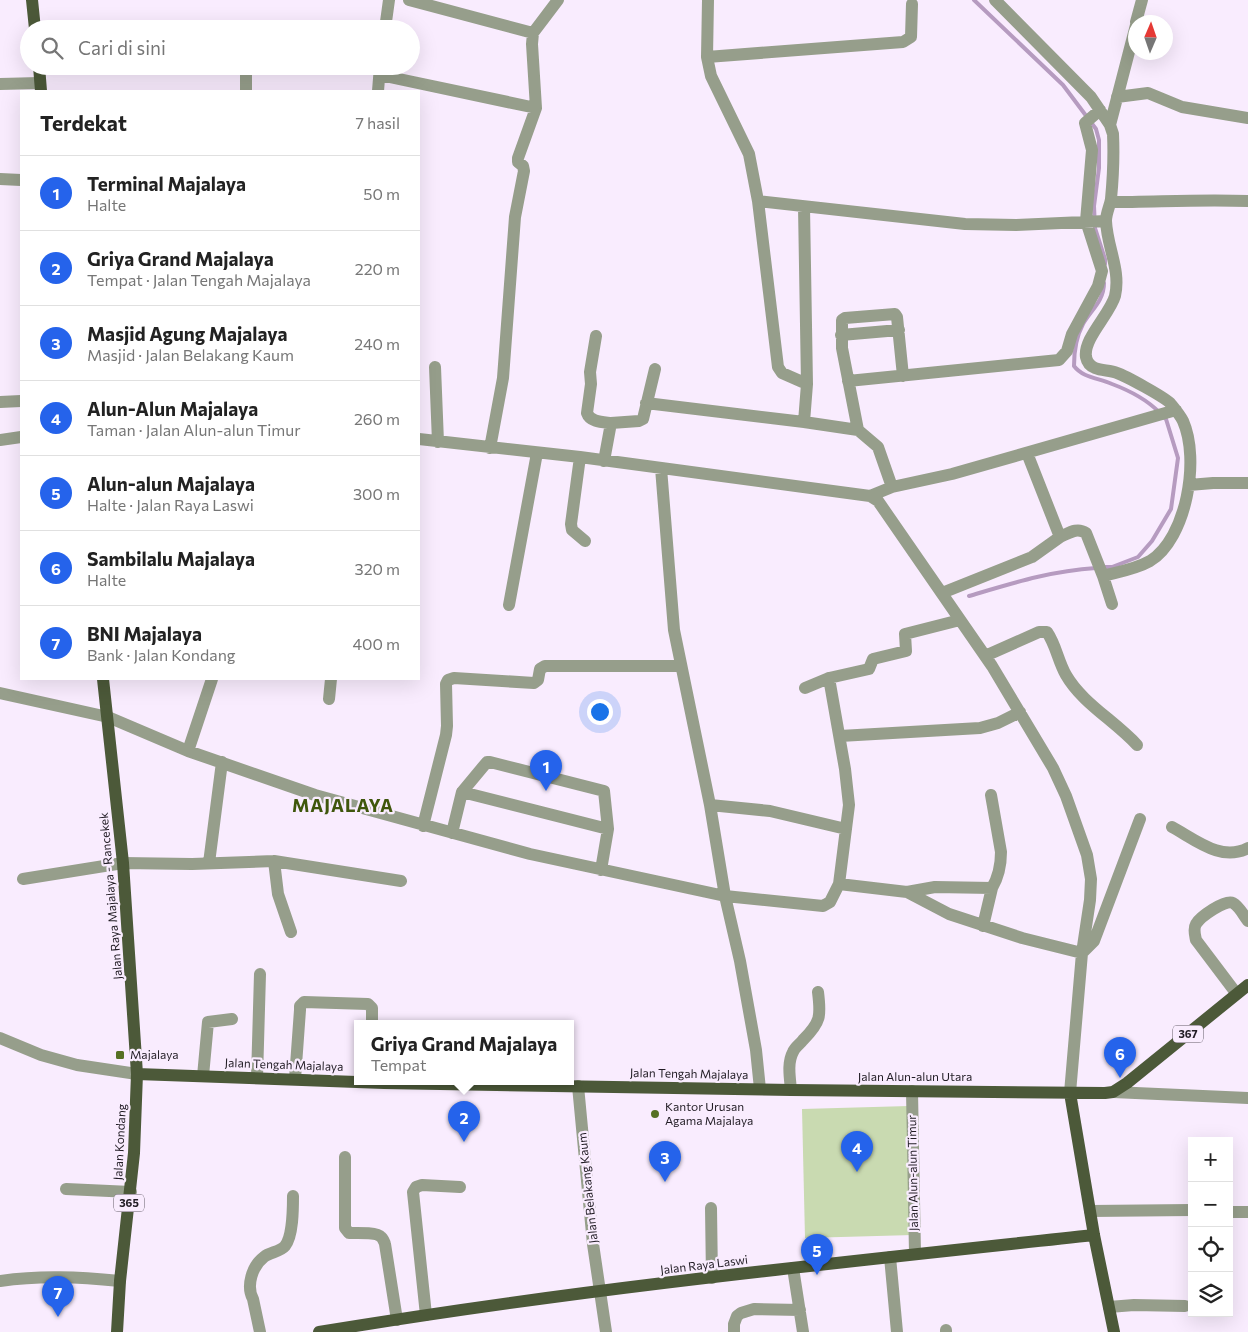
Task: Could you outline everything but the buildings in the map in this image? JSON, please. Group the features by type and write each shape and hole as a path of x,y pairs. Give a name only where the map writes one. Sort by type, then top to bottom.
{"main road":[{"path":"32,0 34,20"},
{"name":"Jalan Raya Majalaya - Rancekek","path":"103,680 123,863 137,1074"},
{"name":"367","path":"1109,1092 1139,1074 1248,985"},
{"name":"Jalan Tengah Majalaya","path":"137,1074 354,1081"},
{"name":"Jalan Kondang","path":"117,1332 120,1281 130,1192 137,1074"},
{"name":"Jalan Tengah Majalaya","path":"526,1085 760,1089"},
{"name":"Jalan Alun-alun Utara","path":"760,1089 1109,1092"},
{"path":"1073,1092 1094,1235 1115,1307 1114,1332"},
{"name":"Jalan Raya Laswi","path":"319,1332 600,1291 1094,1235"}],"street":[{"path":"386,20 389,0"},
{"path":"409,0 533,33"},
{"path":"490,448 503,378 515,217 524,171 523,166 518,162 518,158 536,108 533,33 558,0"},
{"path":"708,0 707,56 711,76 749,154 758,201 778,367 782,373 807,384"},
{"path":"995,0 1091,97 1095,115 1110,125"},
{"path":"1138,15 1142,0"},
{"path":"707,56 904,42 911,37 912,4"},
{"path":"1097,221 1110,202 1114,144 1110,125 1128,55"},
{"path":"246,75 246,90"},
{"path":"378,90 380,75"},
{"path":"401,75 536,108"},
{"path":"0,84 41,87"},
{"path":"1117,97 1148,93 1182,107 1248,118"},
{"path":"848,381 1059,360 1067,351 1072,334 1098,286 1102,271 1092,150 1085,123 1095,115"},
{"path":"0,180 20,180"},
{"path":"1110,202 1170,202 1203,199 1248,201"},
{"path":"758,201 965,224 1016,225 1097,221"},
{"path":"804,207 807,384 804,422"},
{"path":"1097,221 1115,262 1116,285 1109,310 1088,344 1086,351 1087,360 1095,368 1119,373 1166,399 1165,413"},
{"path":"858,430 841,335 898,330 903,376"},
{"path":"596,336 590,372 591,384 588,412 592,419 611,423 641,420 644,415 655,369"},
{"path":"436,367 438,442"},
{"path":"0,402 20,402"},
{"path":"646,403 858,430 878,447 892,487"},
{"path":"420,440 580,457 870,496 892,487 952,474 1165,413 1183,421 1190,456 1189,485 1186,501 1173,535 1150,561 1128,570 1101,570"},
{"path":"604,460 611,423"},
{"path":"0,440 20,437"},
{"path":"509,604 537,453"},
{"path":"1027,453 1060,537"},
{"path":"580,457 571,524 572,530 584,542"},
{"path":"661,468 674,630 710,805 725,896 756,1050 760,1089"},
{"path":"1189,485 1248,483"},
{"path":"870,496 882,506 985,656 1020,712 1053,768 1066,796 1087,855 1091,879 1090,900 1082,953 1073,1092"},
{"path":"942,593 1032,557 1060,537 1075,530 1082,531 1088,537 1112,604"},
{"path":"805,688 829,678 869,669 873,658 906,651 905,634 960,620"},
{"path":"985,656 1039,632 1047,632 1066,675 1080,693 1124,730 1137,745"},
{"path":"423,826 446,735 446,684 448,680 454,678 534,683 538,680 540,669 546,666 681,666"},
{"path":"0,692 108,717 188,751 315,795 452,834 601,870 725,896 823,906 830,902 839,884 848,805 845,769 829,678"},
{"path":"188,751 212,680"},
{"path":"329,699 331,680"},
{"path":"840,736 980,728 998,723 1020,712"},
{"path":"210,863 222,762"},
{"path":"452,834 462,792 486,764 490,762 602,789 606,796 608,829 601,870"},
{"path":"462,792 608,829"},
{"path":"983,926 1001,861 991,795"},
{"path":"710,805 770,811 846,829"},
{"path":"1082,953 1094,942 1140,819"},
{"path":"1172,827 1218,852 1232,854 1248,848"},
{"path":"23,879 123,863 274,861 401,881"},
{"path":"274,861 278,894 292,932"},
{"path":"839,884 907,892 935,887 992,888"},
{"path":"907,892 949,914 983,926 1082,953"},
{"path":"1236,993 1196,940 1194,930 1200,920 1224,902 1234,904 1248,921"},
{"path":"257,1078 260,974"},
{"path":"791,1090 790,1070 792,1054 815,1028 818,1021 820,1012 818,992"},
{"path":"295,1079 300,1006 304,1002 368,1004 372,1008 372,1020"},
{"path":"203,1076 208,1022 232,1018"},
{"path":"0,1038 41,1055 77,1066 137,1074"},
{"name":"Jalan Belakang Kaum","path":"578,1086 593,1244 606,1332"},
{"name":"Jalan Alun-alun Timur","path":"912,1091 915,1254"},
{"path":"1109,1092 1248,1098"},
{"path":"345,1157 345,1228 349,1233 376,1234 381,1236 385,1244 397,1320"},
{"path":"426,1315 413,1192 416,1187 422,1185 460,1187"},
{"path":"66,1189 130,1192"},
{"path":"260,1332 253,1299 250,1294 250,1281 262,1258 284,1247 292,1221 293,1196"},
{"path":"711,1208 712,1278"},
{"path":"1090,1211 1188,1210"},
{"path":"1233,1212 1248,1212"},
{"path":"890,1257 898,1332"},
{"path":"793,1268 803,1332"},
{"path":"0,1281 39,1277 83,1277 120,1281"},
{"path":"1115,1307 1185,1306"},
{"path":"734,1332 737,1316 747,1310 800,1310"}],"green space":[{"path":"909,1106 913,1235 805,1238 802,1109"}],"waterway":[{"path":"974,0 1063,85 1096,129 1099,140 1099,168 1094,206 1095,228 1105,264"},
{"path":"1104,283 1102,295 1083,324 1079,334 1074,366 1082,373 1131,392 1149,403 1159,412"},
{"path":"1103,567 1112,567 1138,557 1152,541 1171,509 1178,458 1166,419 1163,417"},
{"path":"969,596 1047,575 1096,568"}],"place":[{"name":"Terminal Majalaya","path":"546,791"},
{"name":"Majalaya","path":"120,1055"},
{"name":"Sambilalu Majalaya","path":"1120,1078"},
{"name":"Kantor Urusan Agama Majalaya","path":"655,1114"},
{"name":"Griya Grand Majalaya","path":"464,1142"},
{"name":"Alun-Alun Majalaya","path":"857,1172"},
{"name":"Masjid Agung Majalaya","path":"665,1182"},
{"name":"Alun-alun Majalaya","path":"817,1275"},
{"name":"BNI Majalaya","path":"58,1317"}],"district":[{"name":"MAJALAYA","path":"343,806"}]}
